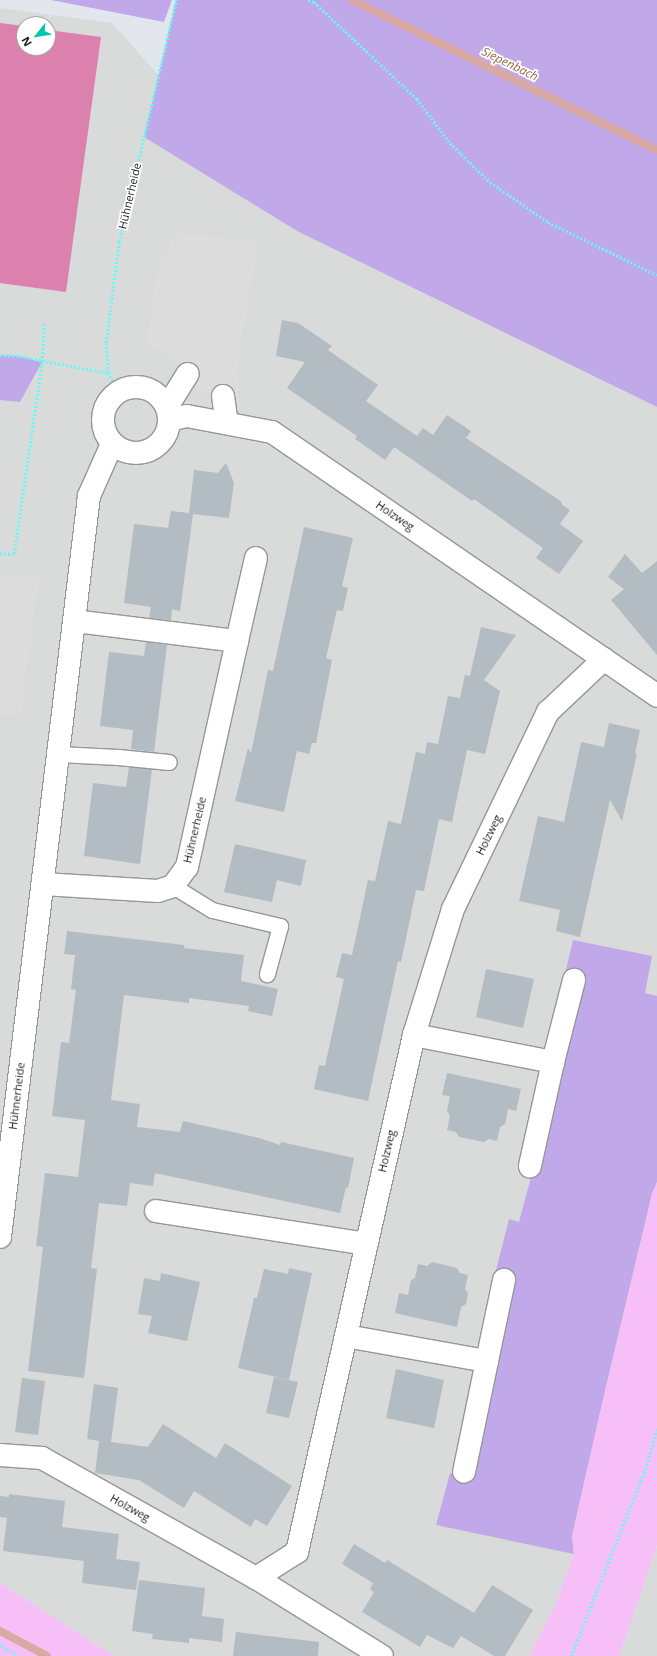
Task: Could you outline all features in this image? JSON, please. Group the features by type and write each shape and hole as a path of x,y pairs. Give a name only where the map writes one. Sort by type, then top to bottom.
{"street":[{"path":"168,414 159,396 148,389 135,387 123,389 112,396 104,407 102,420 105,433 112,444 123,452 136,454 149,451 160,444 167,433 168,414 188,374"},
{"path":"223,396 227,423"},
{"name":"Holzweg","path":"168,414 188,416 272,432 657,696"},
{"name":"Hühnerheide","path":"0,1237 89,496 112,444"},
{"name":"Hühnerheide","path":"173,886 187,867 256,558"},
{"path":"74,621 237,641"},
{"name":"Holzweg","path":"256,1578 297,1552 414,1035 453,909 548,712 604,659"},
{"path":"43,884 158,891 173,886"},
{"path":"530,1166 553,1062 574,980"},
{"path":"414,1035 553,1062"},
{"path":"156,1211 366,1244"},
{"path":"464,1472 504,1280"},
{"path":"346,1336 486,1361"},
{"name":"Holzweg","path":"0,1455 42,1458 256,1578 382,1656"}],"lane":[{"path":"58,754 118,757 169,762"},
{"path":"173,886 212,910 280,926 267,974"}],"path":[{"name":"Hühnerheide","path":"118,392 108,373 106,343 119,242 176,0"},
{"path":"308,0 314,2 417,99 450,143 490,182 548,222 657,275"},
{"path":"0,553 14,554 42,362 44,324"},
{"path":"0,355 19,356 42,362 108,373"},
{"path":"571,1656 644,1473 657,1429"},
{"path":"0,1645 18,1656"}],"shaded area":[{"path":"51,0 172,0 164,22"},
{"path":"176,0 657,0 657,407 299,232 144,137"},
{"path":"0,8 112,23 299,232 657,407 657,1182 652,1194 574,1554 556,1603 529,1656 114,1656 0,1583"},
{"path":"0,23 16,25 16,56 56,56 56,31 101,37 66,292 0,283"},
{"path":"175,234 259,240 237,370 239,399 201,393 188,374 171,357 146,343 157,272"},
{"path":"0,355 19,356 42,362 20,402 0,400"},
{"path":"0,573 39,578 21,717 0,714"},
{"path":"573,940 652,956 645,993 657,996 657,1182 652,1194 572,1536 574,1554 436,1525 450,1473 473,1477 511,1274 496,1270 509,1219 519,1222 584,978 565,974"},
{"path":"657,1182 657,1545 619,1656 529,1656 556,1603 574,1554 572,1536 652,1194"},
{"path":"657,1545 657,1656 619,1656 652,1559"},
{"path":"0,1583 114,1656 0,1656"}],"building":[{"path":"282,320 298,323 332,346 328,350 378,385 366,401 417,436 423,428 433,435 447,415 471,431 466,438 562,502 561,504 570,510 560,524 583,541 559,574 536,558 543,548 474,499 472,501 394,447 385,460 355,439 357,436 287,388 305,362 276,356"},
{"path":"226,463 234,483 229,518 193,514 180,611 172,609 171,620 149,618 151,607 124,603 134,524 168,528 171,511 189,513 194,470 218,473"},
{"path":"304,527 353,538 342,586 348,588 343,611 337,610 326,658 332,660 316,743 312,743 309,754 297,751 284,812 235,801 248,748 251,753 268,670 273,671"},
{"path":"625,554 642,573 657,561 657,655 611,600 624,589 608,577"},
{"path":"481,627 516,635 484,680 500,691 485,754 467,750 452,822 439,819 424,891 416,890 401,962 398,961 368,1101 314,1089 319,1065 325,1066 344,979 336,977 342,953 352,955 368,880 375,881 388,821 401,824 416,752 425,754 427,742 438,744 448,696 460,698 465,675 470,676"},
{"path":"146,642 167,645 154,752 131,749 133,730 100,726 109,652 144,656"},
{"path":"609,723 640,730 635,754 637,754 622,821 610,800 580,937 556,931 560,910 519,901 538,816 564,822 581,742 604,747"},
{"path":"129,767 152,769 140,864 84,856 93,783 126,787"},
{"path":"235,844 306,860 301,886 277,880 272,902 224,892"},
{"path":"67,931 184,945 184,948 244,955 241,981 278,989 272,1016 248,1011 249,1006 189,998 189,1003 124,995 111,1100 140,1104 137,1127 180,1132 183,1121 259,1138 280,1145 281,1142 354,1158 348,1188 346,1187 340,1213 155,1173 153,1186 130,1183 127,1206 99,1203 91,1268 97,1269 84,1378 28,1371 43,1247 36,1246 45,1173 78,1177 85,1120 52,1116 61,1042 69,1043 76,990 71,989 75,955 64,954"},
{"path":"486,969 534,979 523,1028 476,1017"},
{"path":"447,1073 521,1089 516,1111 508,1109 505,1124 500,1127 497,1141 489,1139 484,1142 459,1137 456,1132 447,1130 450,1116 447,1111 450,1096 442,1095"},
{"path":"432,1262 457,1268 460,1273 468,1275 465,1289 468,1293 466,1304 461,1307 457,1327 395,1313 399,1293 408,1295 411,1280 415,1278 418,1264 427,1266"},
{"path":"289,1268 312,1273 289,1380 238,1368 254,1298 257,1298 264,1269 288,1274"},
{"path":"161,1273 200,1282 187,1341 148,1333 152,1316 138,1314 144,1278 160,1281"},
{"path":"396,1369 444,1380 434,1428 386,1418"},
{"path":"274,1377 298,1382 289,1418 266,1413"},
{"path":"22,1378 45,1381 38,1435 15,1432"},
{"path":"94,1384 118,1388 111,1442 148,1447 163,1424 216,1458 225,1443 292,1486 267,1526 255,1519 251,1527 194,1491 184,1508 139,1480 95,1473 99,1441 87,1439"},
{"path":"9,1494 65,1501 62,1527 119,1534 116,1559 140,1562 136,1590 82,1583 84,1561 3,1551 7,1518 0,1517 0,1496 9,1497"},
{"path":"354,1544 385,1563 387,1560 474,1613 492,1585 533,1610 505,1656 494,1656 461,1636 453,1648 427,1635 420,1647 362,1612 374,1592 370,1589 373,1583 342,1564"},
{"path":"139,1580 205,1588 202,1616 224,1619 222,1642 189,1638 189,1643 152,1639 153,1634 132,1631"},
{"path":"236,1632 319,1642 318,1656 233,1656"}],"waterway":[{"name":"Siepenbach","path":"352,0 657,150"},
{"path":"0,1631 47,1656"}]}
